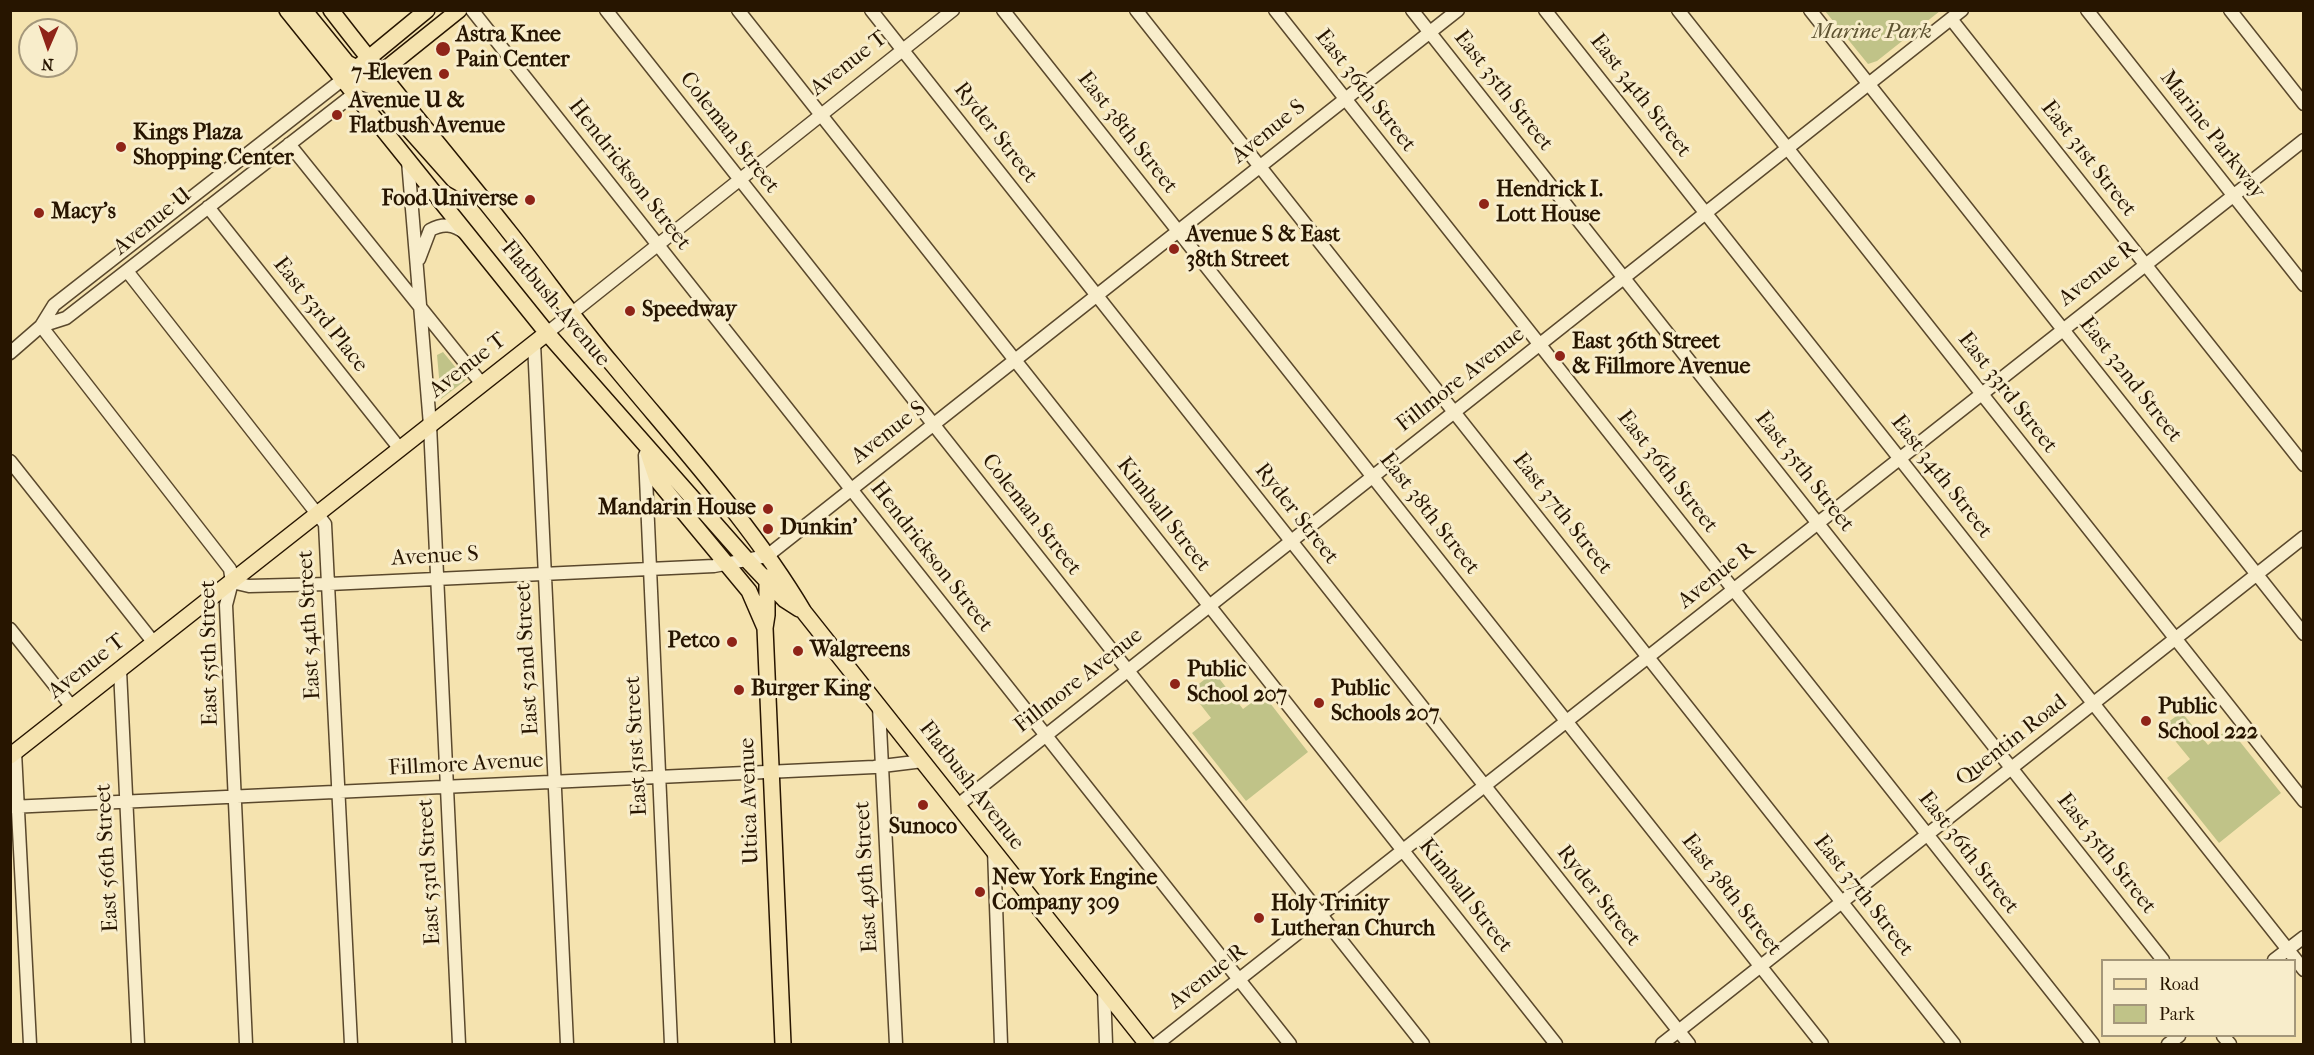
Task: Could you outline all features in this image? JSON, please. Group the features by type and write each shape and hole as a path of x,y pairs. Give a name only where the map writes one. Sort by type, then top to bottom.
{"main road":[{"name":"Flatbush Avenue","path":"287,10 547,333 767,582 785,600 804,612"},
{"path":"304,10 347,63 356,69 379,73"},
{"name":"Flatbush Avenue","path":"332,10 379,73 481,197 572,314 674,437 785,580 804,612 1147,1044"},
{"name":"Avenue U","path":"342,80 427,10"},
{"name":"Avenue U","path":"354,94 459,10"},
{"path":"342,80 352,79 374,87 454,180 481,197"},
{"name":"Avenue T","path":"13,754 547,333"},
{"path":"645,445 657,480 749,591 765,628"},
{"name":"Utica Avenue","path":"767,556 768,615 765,628 783,1044"}],"street":[{"name":"Hendrickson Street","path":"472,10 1290,1044"},
{"name":"Coleman Street","path":"606,10 1423,1044"},
{"name":"Kimball Street","path":"738,10 1556,1044"},
{"name":"Ryder Street","path":"871,10 1689,1044"},
{"name":"Avenue T","path":"547,333 952,10"},
{"name":"East 38th Street","path":"1003,10 1822,1044"},
{"name":"East 37th Street","path":"1136,10 1954,1044"},
{"name":"East 36th Street","path":"1275,10 2092,1044"},
{"name":"East 35th Street","path":"1412,10 2162,959"},
{"name":"Avenue S","path":"232,582 249,586 329,584 649,569 727,564 767,556 1458,10"},
{"name":"East 34th Street","path":"1545,10 2295,959"},
{"name":"East 33rd Street","path":"1678,10 2304,801"},
{"name":"East 32nd Street","path":"1810,10 2304,634"},
{"name":"Fillmore Avenue","path":"958,805 1962,10"},
{"name":"Marine Parkway","path":"2087,10 2304,285"},
{"path":"2229,10 2304,104"},
{"name":"East 31st Street","path":"1951,19 2304,465"},
{"name":"Avenue U","path":"10,353 41,326 54,305 342,80"},
{"name":"Avenue U","path":"41,326 66,318 354,94"},
{"name":"Avenue R","path":"1156,1044 2304,140"},
{"path":"289,144 482,384"},
{"name":"East 53rd Street","path":"408,161 430,425 459,1044"},
{"name":"East 53rd Place","path":"208,207 400,448"},
{"name":"East 53rd Street","path":"417,266 430,230 439,225 455,226 470,237"},
{"name":"East 54th Street","path":"127,272 325,524 351,1044"},
{"name":"East 55th Street","path":"41,326 230,569 232,582 226,605 246,1044"},
{"name":"East 52nd Street","path":"534,343 567,1044"},
{"name":"East 51st Street","path":"645,445 671,1044"},
{"path":"10,461 154,644"},
{"name":"Quentin Road","path":"1662,1044 2304,537"},
{"path":"10,629 72,707"},
{"name":"East 56th Street","path":"120,670 138,1044"},
{"name":"East 49th Street","path":"879,707 896,1044"},
{"path":"13,754 30,1044"},
{"name":"Fillmore Avenue","path":"15,807 882,767 923,761"},
{"path":"994,850 1000,1044"},
{"path":"2275,959 2304,937"},
{"path":"1104,989 1106,1044"}],"green space":[{"name":"Marine Park","path":"1825,11 1940,11 1877,61 1868,64"},
{"path":"443,352 466,380 441,399 437,355"},
{"path":"1214,672 1243,709 1263,694 1308,752 1246,801 1192,733 1211,718 1190,691"},
{"path":"2179,714 2184,715 2208,745 2229,728 2281,793 2219,843 2167,778 2190,759 2163,726"}],"place":[{"name":"Astra Knee Pain Center","path":"443,49"},
{"name":"7-Eleven","path":"444,74"},
{"name":"Avenue U & Flatbush Avenue","path":"337,115"},
{"name":"Kings Plaza Shopping Center","path":"121,147"},
{"name":"Food Universe","path":"530,200"},
{"name":"Hendrick I. Lott House","path":"1484,204"},
{"name":"Macy's","path":"39,213"},
{"name":"Avenue S & East 38th Street","path":"1174,249"},
{"name":"Speedway","path":"630,311"},
{"name":"East 36th Street & Fillmore Avenue","path":"1560,356"},
{"name":"Mandarin House","path":"768,509"},
{"name":"Dunkin'","path":"768,529"},
{"name":"Petco","path":"732,642"},
{"name":"Walgreens","path":"798,651"},
{"name":"Public School 207","path":"1175,684"},
{"name":"Burger King","path":"739,690"},
{"name":"Public Schools 207","path":"1319,703"},
{"name":"Public School 222","path":"2146,721"},
{"name":"Sunoco","path":"923,805"},
{"name":"New York Engine Company 309","path":"980,892"},
{"name":"Holy Trinity Lutheran Church","path":"1259,918"}]}
